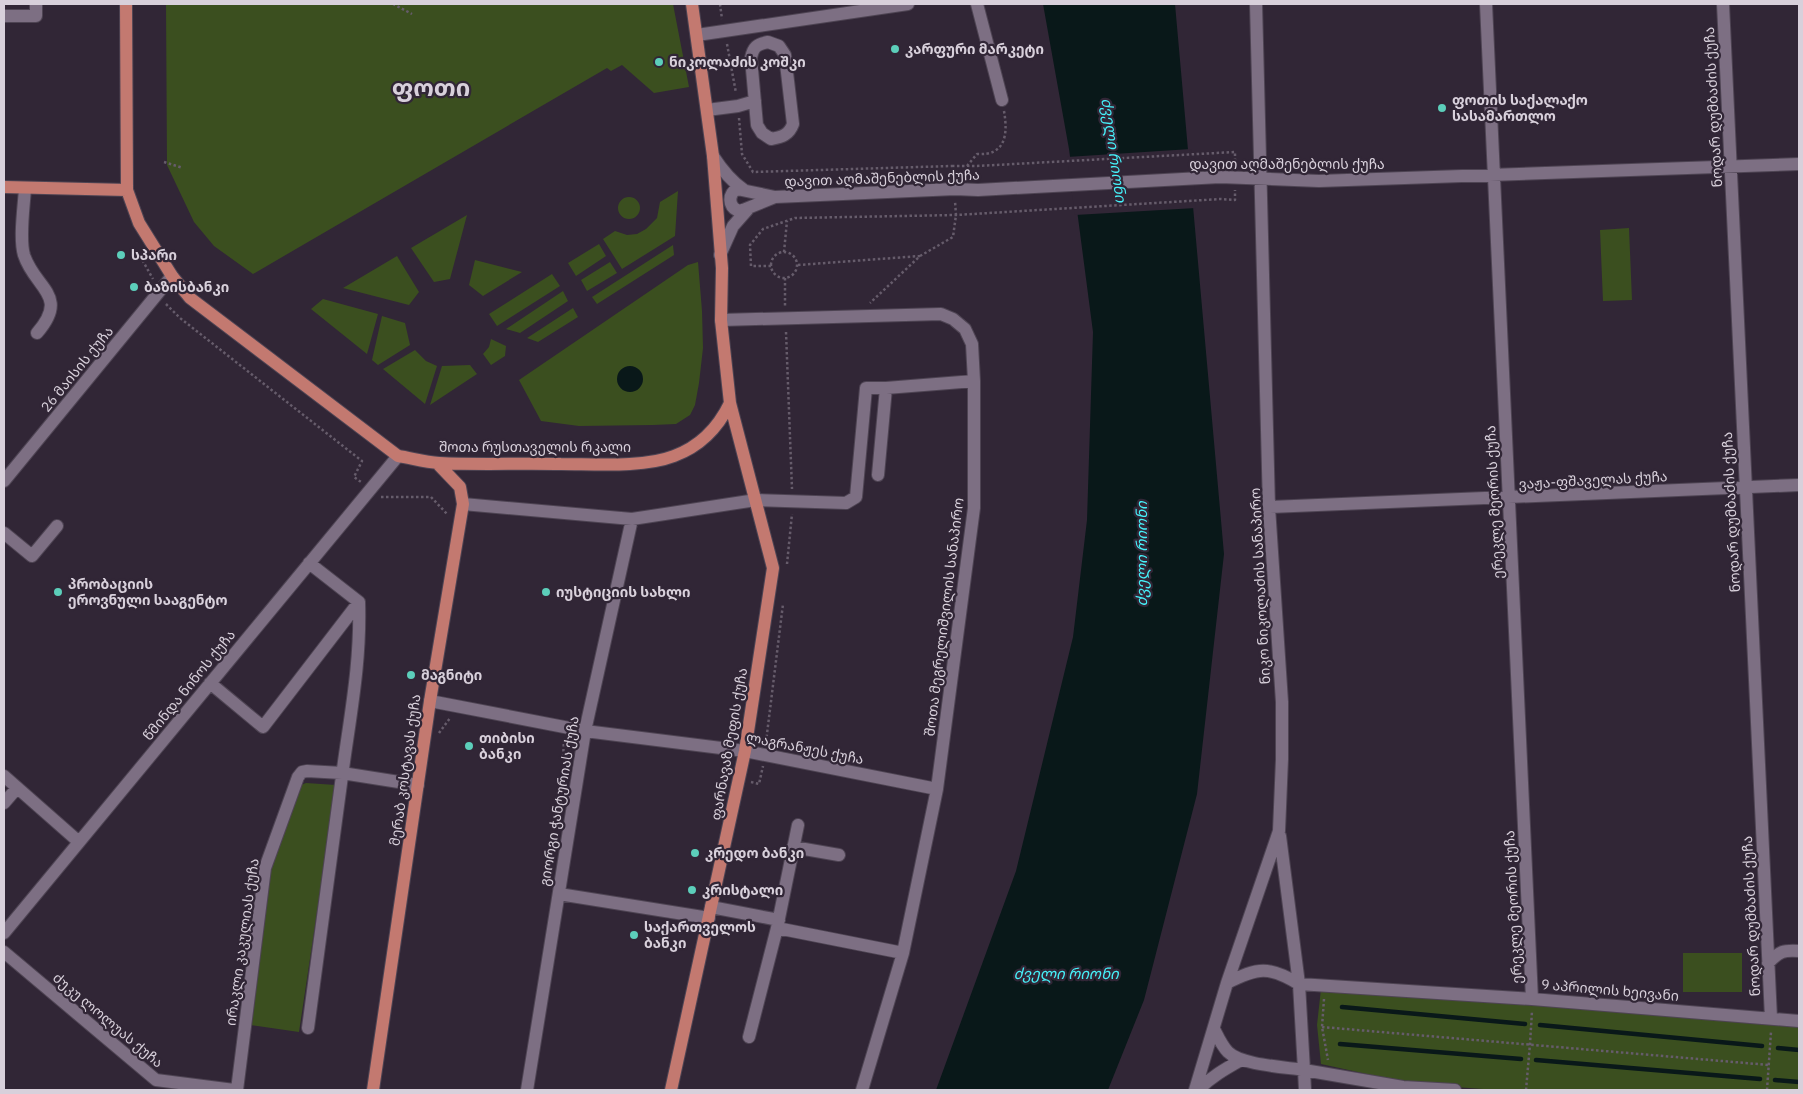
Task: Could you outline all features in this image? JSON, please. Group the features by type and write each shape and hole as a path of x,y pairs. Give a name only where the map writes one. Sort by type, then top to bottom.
{"main road":[{"name":"შოთა რუსთაველის რკალი","path":"126,4 127,190 139,222 172,276 190,298 398,456 437,463 585,464 646,462 673,456 703,440 719,423 730,403"},
{"path":"692,4 713,156 722,268 720,320 730,403"},
{"path":"4,187 127,190"},
{"name":"ფარნავაზ მეფის ქუჩა","path":"671,1090 745,751 773,568 730,403"},
{"name":"მერაბ კოსტავას ქუჩა","path":"374,1090 430,701 463,504 460,487 437,463"}],"street":[{"path":"4,16 36,16 36,4"},
{"path":"697,35 908,4"},
{"path":"977,4 1002,100"},
{"name":"ნიკო ნიკოლაძის სანაპირო","path":"1227,983 1279,831 1282,759 1282,702 1269,507 1262,178 1256,4"},
{"name":"ერეკლე მეორის ქუჩა","path":"1486,4 1532,999"},
{"name":"ნოდარ დუმბაძის ქუჩა","path":"1724,4 1771,1018"},
{"path":"771,42 779,46 786,55 793,124 790,131 782,137 771,139 762,134 757,125 754,101 751,58 753,49 758,44 771,42"},
{"path":"707,110 738,106 754,101"},
{"name":"დავით აღმაშენებლის ქუჩა","path":"713,156 725,174 744,190 775,197 955,189 978,190 1220,177 1319,181 1799,164"},
{"path":"25,188 24,254 48,294 52,307 46,322 37,333"},
{"path":"744,190 737,189 733,191 730,199 734,209 738,211 748,208"},
{"name":"დავით აღმაშენებლის ქუჩა","path":"720,255 733,226 748,208 775,197"},
{"name":"26 მაისის ქუჩა","path":"4,481 172,276"},
{"name":"შოთა მეგრელიშვილის სანაპირო","path":"720,320 941,314 954,319 965,329 972,344 974,381 974,508 937,788 903,953 862,1090"},
{"path":"463,504 632,519 756,500 846,503 856,497 866,388 974,381"},
{"path":"878,475 886,388"},
{"name":"წმინდა ნინოს ქუჩა","path":"4,933 398,456"},
{"name":"ვაჟა-ფშაველას ქუჩა","path":"1269,507 1799,485"},
{"name":"გიორგი ჭანტურიას ქუჩა","path":"527,1090 586,731 632,519"},
{"path":"4,533 32,556 57,526"},
{"path":"309,563 359,602"},
{"path":"210,683 263,727 359,602"},
{"path":"308,1028 342,773 358,669 359,602"},
{"name":"ლაგრანჟეს ქუჩა","path":"430,701 586,731 745,751 937,788"},
{"name":"ირაკლი კაკულიას ქუჩა","path":"236,1090 265,868 298,778 302,772 307,770 418,784"},
{"path":"4,776 79,842"},
{"path":"4,803 17,788"},
{"path":"749,1037 778,924 798,825"},
{"path":"1279,831 1298,984 1305,1090"},
{"path":"794,846 839,855"},
{"path":"559,894 710,912 778,924 903,953"},
{"path":"1768,963 1784,950 1799,951"},
{"name":"ძუკუ ლოლუას ქუჩა","path":"4,952 154,1085 236,1090"},
{"path":"1197,1090 1227,983 1248,972 1265,970 1282,974 1298,984"},
{"name":"9 აპრილის ხეივანი","path":"1298,984 1532,999 1799,1021"},
{"path":"1214,1029 1229,1053 1241,1060 1404,1088 1454,1090"},
{"path":"1197,1090 1223,1070 1241,1060"}],"path":[{"path":"393,4 412,14"},
{"path":"967,166 977,154 989,155 1005,139 1006,123 1002,100"},
{"path":"977,166 1218,153"},
{"path":"164,162 183,168"},
{"path":"771,266 751,266 750,245 763,229 795,218 980,214 1221,199"},
{"path":"856,316 920,256 953,237 956,215"},
{"path":"784,252 787,221"},
{"path":"784,252 794,256 798,265 794,274 785,278 775,275 771,266 775,256 784,252"},
{"path":"140,256 167,305 180,318 362,461 354,477 382,498 430,497 450,517"},
{"path":"798,265 920,256"},
{"path":"426,737 436,739 450,718 459,719"},
{"path":"557,737 564,739 562,758 581,760"},
{"path":"727,757 724,775 760,784 765,756"},
{"path":"1325,986 1322,1027 1330,1074"},
{"path":"1526,1090 1532,999"},
{"path":"1767,1090 1771,1018"},
{"path":"1322,1027 1769,1064"}],"green space":[{"path":"166,4 673,4 689,87 654,93 622,65 611,71 607,68 253,274 214,246 194,222 167,165"},
{"path":"678,191 675,236 622,269 603,239 615,231 627,235 637,234 646,229 657,218 660,202"},
{"path":"629,197 637,200 640,208 637,216 629,219 621,216 618,208 621,200"},
{"path":"467,215 450,279 434,282 411,248"},
{"path":"1629,228 1632,300 1603,301 1600,230"},
{"path":"599,244 606,256 576,276 568,263"},
{"path":"673,245 674,255 597,304 592,297"},
{"path":"397,256 419,292 409,305 343,288"},
{"path":"475,260 522,272 483,296 469,285"},
{"path":"610,262 617,273 587,291 581,280"},
{"path":"698,262 703,348 695,405 690,415 676,424 653,425 579,426 541,421 519,380 688,265"},
{"path":"552,274 560,286 497,326 489,314"},
{"path":"563,291 568,301 520,333 506,329"},
{"path":"323,299 378,314 367,354 311,309"},
{"path":"573,308 578,317 538,342 527,338"},
{"path":"382,316 405,323 410,345 378,365 372,360"},
{"path":"491,339 506,346 505,356 491,365 483,354 489,347"},
{"path":"415,350 426,361 437,366 425,404 383,369"},
{"path":"470,365 477,374 430,405 442,366"},
{"path":"306,783 336,785 299,1032 250,1025 269,868 301,785"},
{"path":"1683,953 1742,953 1742,992 1683,992"},
{"path":"1321,989 1799,1025 1799,1090 1497,1090 1413,1084 1321,1064 1317,1025"}],"water":[{"name":"ძველი რიონი","path":"1043,4 1175,4 1224,554 1197,794 1144,1000 1108,1090 936,1090 1016,871 1073,637 1087,520 1093,332 1069,149"},
{"path":"630,366 639,370 643,379 639,388 630,392 621,388 617,379 621,370"}],"pier":[{"path":"1191,149 1196,208 1075,215 1067,157"}],"waterway":[{"path":"1342,1007 1525,1024"},
{"path":"1540,1025 1762,1046"},
{"path":"1340,1044 1521,1059"},
{"path":"1778,1048 1799,1050"},
{"path":"1536,1060 1760,1079"},
{"path":"1775,1080 1799,1082"}],"place":[{"name":"კარფური მარკეტი","path":"895,49"},
{"name":"ნიკოლაძის კოშკი","path":"659,62"},
{"name":"ფოთის საქალაქო სასამართლო","path":"1442,108"},
{"name":"სპარი","path":"121,255"},
{"name":"ბაზისბანკი","path":"134,287"},
{"name":"პრობაციის ეროვნული სააგენტო","path":"58,592"},
{"name":"იუსტიციის სახლი","path":"546,592"},
{"name":"მაგნიტი","path":"411,675"},
{"name":"თიბისი ბანკი","path":"469,746"},
{"name":"კრედო ბანკი","path":"695,853"},
{"name":"კრისტალი","path":"692,890"},
{"name":"საქართველოს ბანკი","path":"634,935"}],"district":[{"name":"ფოთი","path":"431,87"}]}
